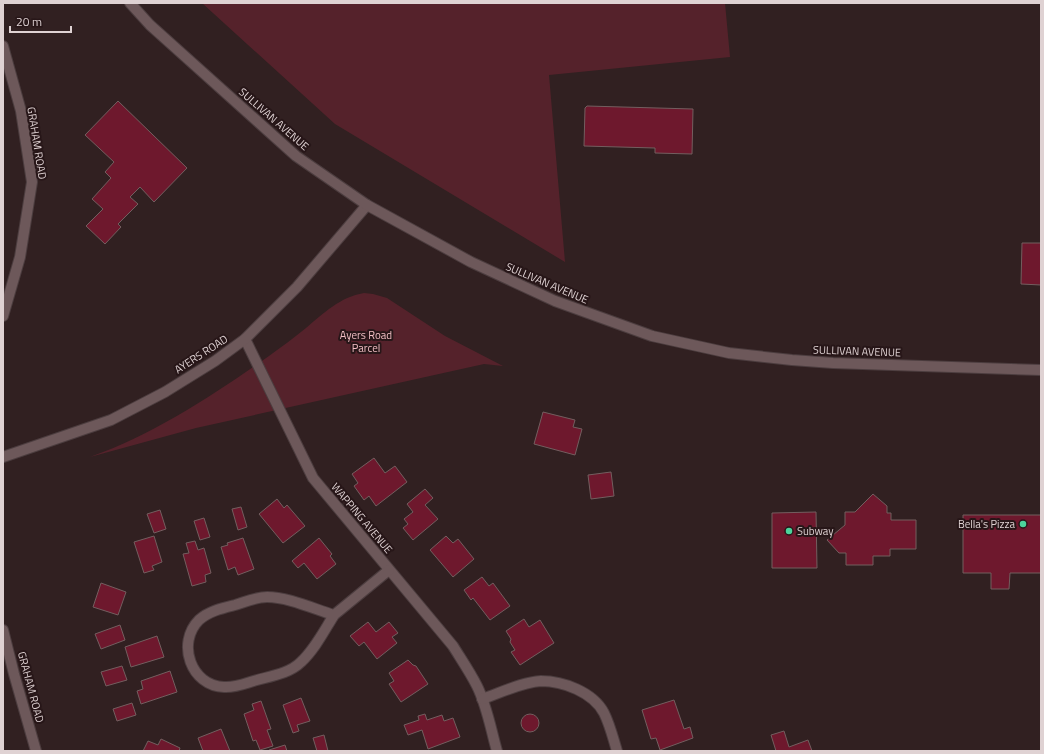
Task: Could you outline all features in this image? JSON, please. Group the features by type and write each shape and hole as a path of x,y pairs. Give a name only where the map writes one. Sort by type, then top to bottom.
{"street":[{"name":"SULLIVAN AVENUE","path":"130,3 150,25 296,156 367,205 471,262 554,301 652,336 729,353 792,360 1041,370"},
{"name":"GRAHAM ROAD","path":"3,46 21,111 32,182 20,257 3,316"},
{"name":"AYERS ROAD","path":"3,457 111,420 165,392 215,361 245,339 297,287 367,205"},
{"name":"WAPPING AVENUE","path":"245,339 313,478 453,646 477,687 497,751"},
{"path":"334,615 284,600 267,597 258,598 217,610 207,614 199,620 193,628 188,638 188,658 198,675 214,686 233,687 281,674 300,664 334,615 389,570"},
{"name":"GRAHAM ROAD","path":"3,630 36,751"},
{"path":"482,699 533,683 554,682 566,685 586,695 604,712 617,751"}],"green space":[{"path":"202,3 725,3 730,57 549,75 565,262 335,124"},
{"name":"Ayers Road Parcel","path":"364,293 387,298 445,336 503,366 484,364 196,428 90,457 138,437 205,399 269,356 333,306 347,298"}],"building":[{"path":"118,101 187,168 154,202 140,187 130,197 138,204 118,224 121,227 105,244 86,226 103,209 92,199 111,178 105,172 114,162 85,135"},
{"path":"587,106 693,109 692,154 655,153 655,148 584,146 585,108"},
{"path":"1022,243 1041,243 1041,285 1021,284"},
{"path":"543,412 575,420 573,427 582,429 575,455 534,444"},
{"path":"374,458 385,473 395,466 407,482 376,506 369,496 364,500 354,486 358,483 352,474"},
{"path":"611,472 614,496 591,499 588,475"},
{"path":"425,489 433,498 425,505 438,519 413,540 403,528 408,524 404,519 413,512 407,504"},
{"path":"873,494 887,506 887,513 891,513 891,520 916,520 916,549 890,549 890,556 873,556 873,565 846,565 846,553 839,553 827,540 845,525 845,512 855,512"},
{"path":"277,499 284,508 287,505 305,526 283,543 259,514"},
{"path":"241,507 247,527 238,530 232,509"},
{"path":"160,510 166,529 154,533 147,514"},
{"path":"816,512 817,568 772,568 772,513"},
{"path":"963,515 1041,515 1041,573 1010,573 1009,589 991,589 991,573 963,573"},
{"path":"204,518 210,537 200,540 194,521"},
{"path":"154,536 162,562 152,566 154,570 144,573 134,542"},
{"path":"446,536 453,543 458,539 474,559 453,577 430,550"},
{"path":"243,538 254,569 238,575 235,567 228,570 221,547 228,545 227,543"},
{"path":"319,538 332,554 330,556 336,564 317,579 304,563 298,568 292,561"},
{"path":"195,541 198,550 204,548 211,573 205,575 206,582 192,586 183,554 189,553 186,543"},
{"path":"482,577 489,586 493,583 510,606 490,620 473,598 471,600 464,590"},
{"path":"101,583 126,592 118,615 93,607"},
{"path":"524,619 529,627 540,620 554,643 520,665 511,652 515,650 506,631"},
{"path":"368,622 376,632 389,622 398,633 392,637 397,643 377,659 364,642 359,646 350,636"},
{"path":"120,625 125,640 101,649 95,634"},
{"path":"157,636 164,657 131,667 125,647"},
{"path":"408,660 416,666 428,684 401,702 389,684 394,681 389,673"},
{"path":"122,666 127,680 106,686 101,672"},
{"path":"170,671 177,692 141,704 137,691 143,689 141,681"},
{"path":"301,698 310,721 297,725 299,731 293,733 283,705"},
{"path":"674,700 684,729 690,727 693,738 660,750 656,738 651,739 642,710"},
{"path":"261,701 271,729 267,730 273,746 260,750 256,740 253,741 244,714 254,710 252,704"},
{"path":"132,703 136,715 117,721 113,709"},
{"path":"425,714 427,720 442,715 444,721 453,718 460,737 428,749 422,730 408,735 404,725 419,720 418,716"},
{"path":"530,714 536,717 539,723 536,729 530,732 524,729 521,723 524,717"},
{"path":"221,729 230,751 203,751 198,738"},
{"path":"784,731 789,747 808,740 812,751 776,751 771,735"},
{"path":"324,735 328,751 317,751 313,738"},
{"path":"161,739 180,748 179,751 143,751 148,741 158,745"},
{"path":"285,745 287,751 269,751 269,750"}],"place":[{"name":"Bella's Pizza","path":"1023,524"},
{"name":"Subway","path":"789,531"}]}
